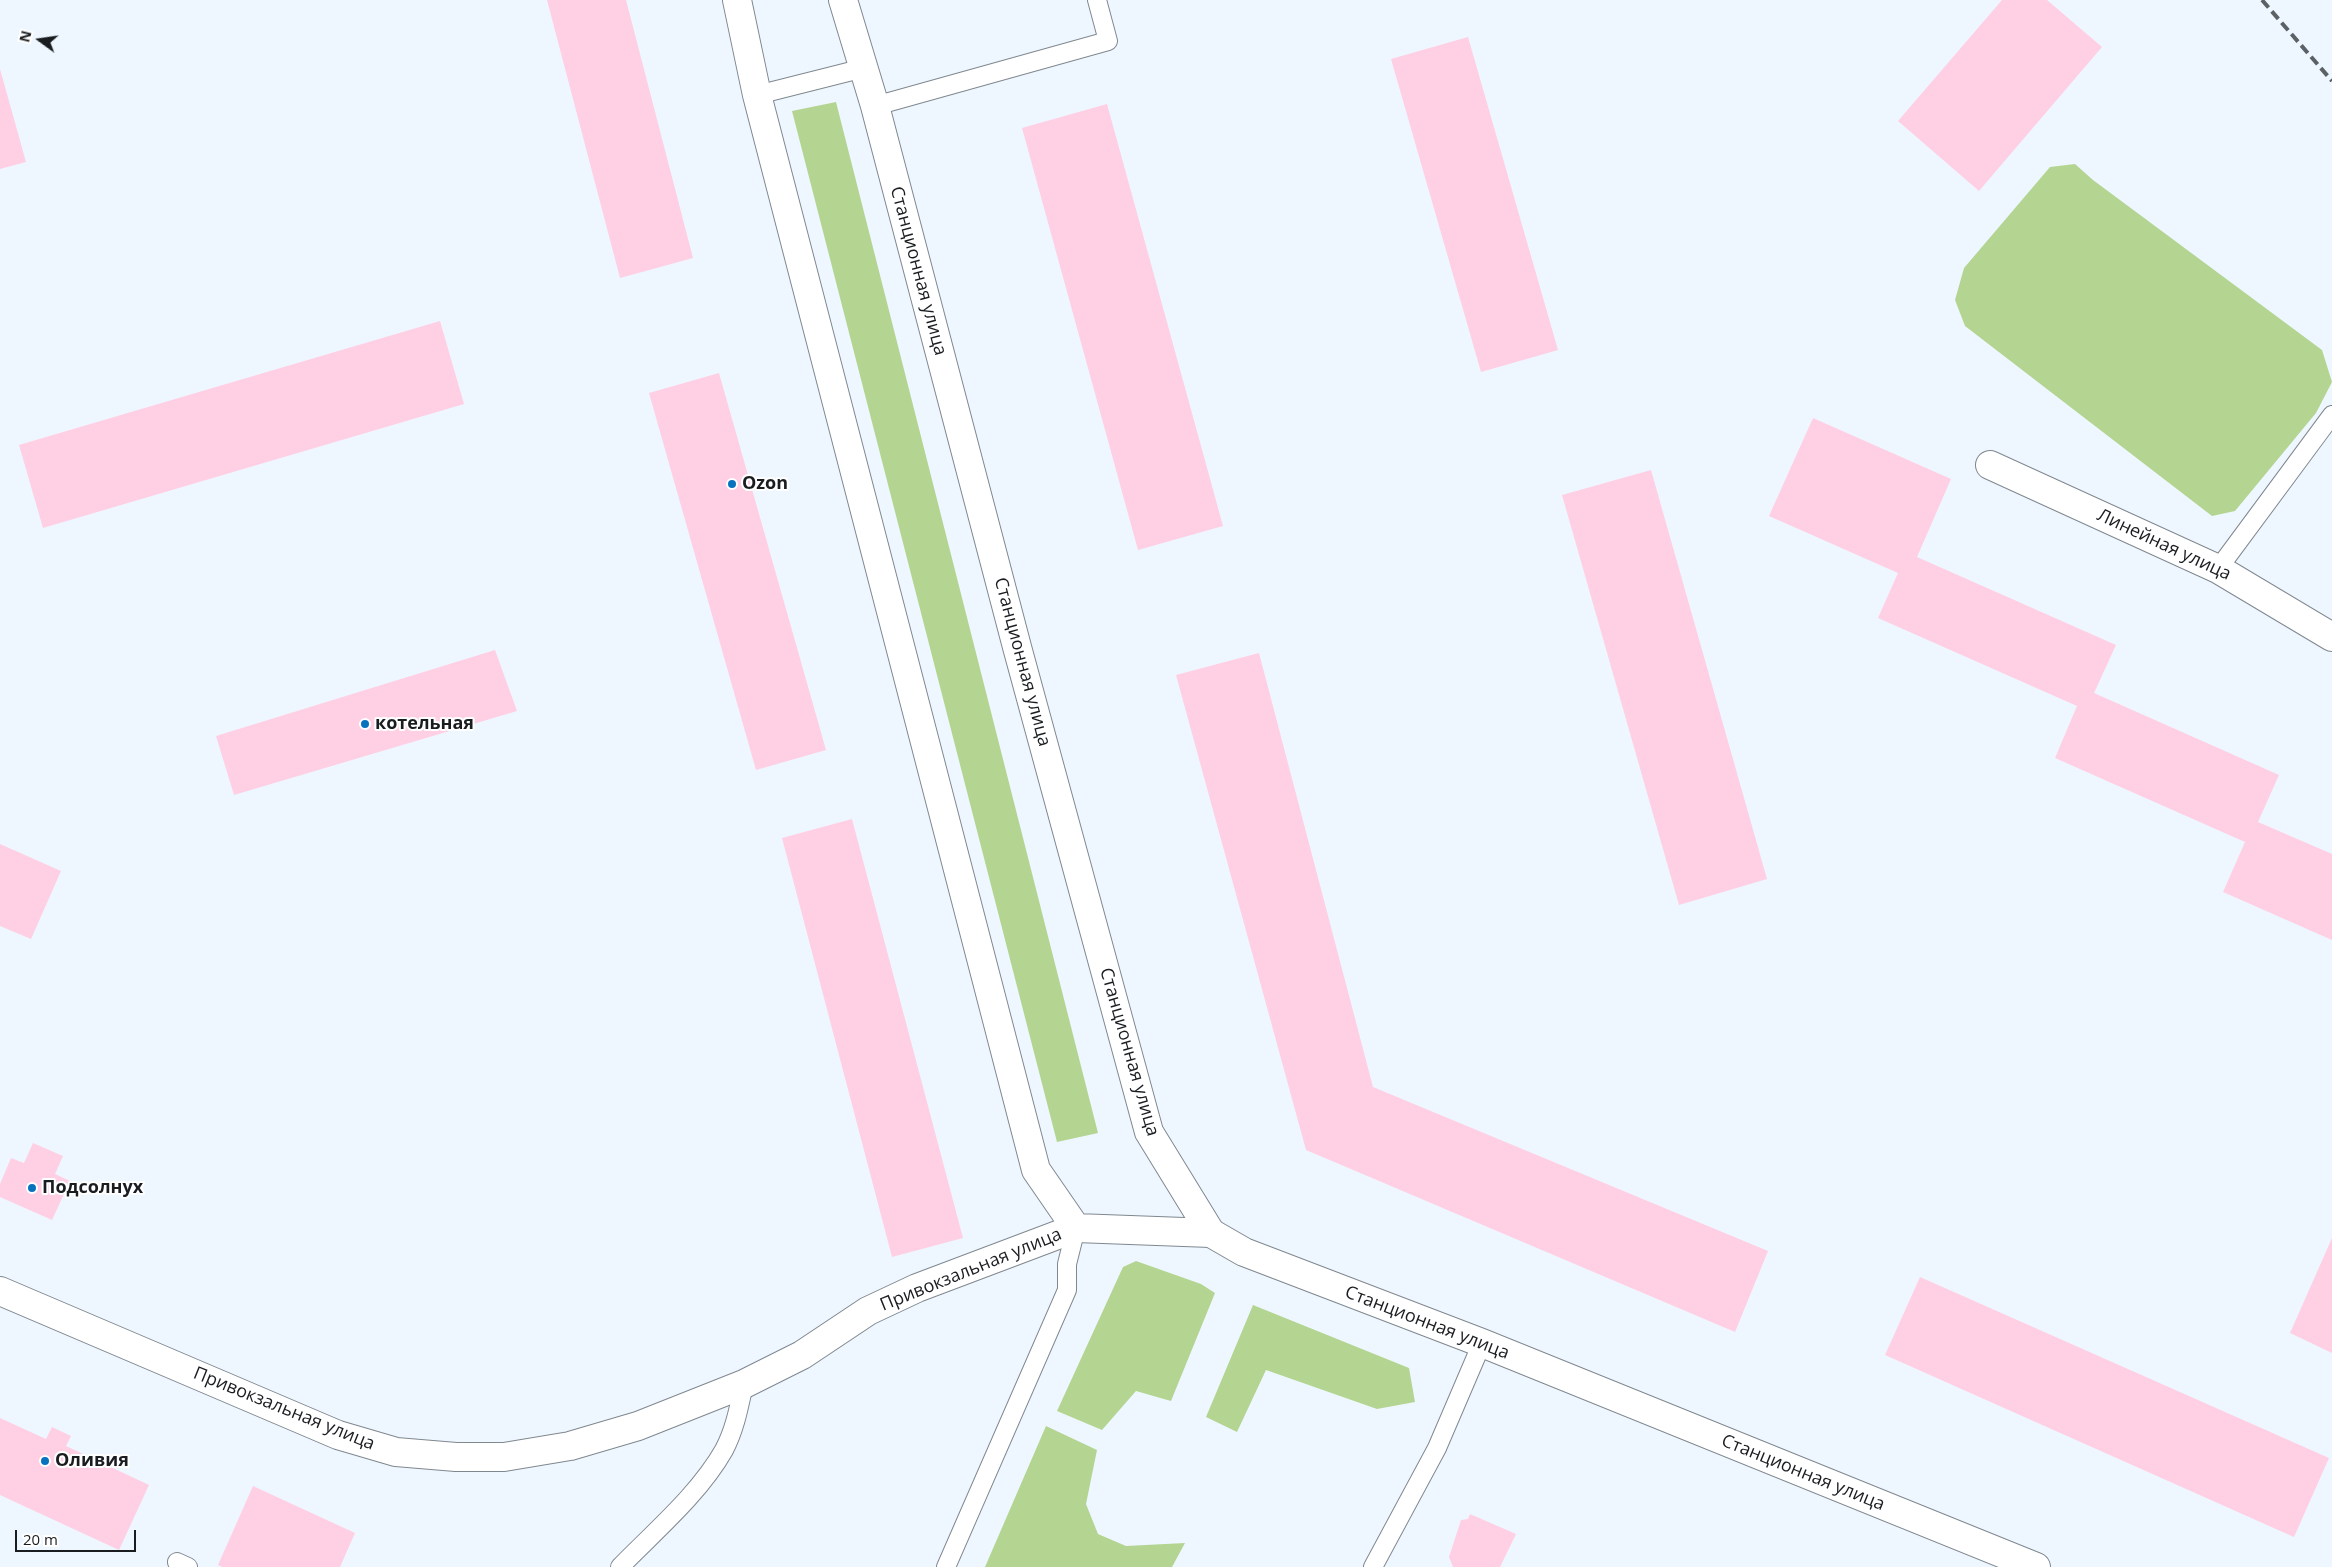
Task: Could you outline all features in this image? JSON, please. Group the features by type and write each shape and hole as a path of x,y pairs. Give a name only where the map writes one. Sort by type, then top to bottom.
{"street":[{"path":"737,0 757,95 1036,1170 1076,1228 1211,1234"},
{"name":"Станционная улица","path":"843,0 864,68 1149,1132 1211,1234 1244,1252 1482,1343 2036,1567"},
{"name":"Линейная улица","path":"1990,465 2218,569 2332,637"},
{"name":"Привокзальная улица","path":"0,1291 338,1435 396,1452 456,1457 504,1457 570,1446 638,1426 744,1384 802,1355 868,1311 900,1296 1076,1228"}],"lane":[{"path":"874,106 1108,41 1097,0"},
{"path":"757,95 864,68"},
{"path":"2218,569 2332,415"},
{"path":"946,1567 1067,1290 1067,1264 1076,1228"},
{"path":"1373,1567 1437,1448 1482,1343"},
{"path":"620,1567 694,1490 724,1450 736,1421 744,1384"}],"green space":[{"path":"836,102 1098,1133 1057,1142 792,111"},
{"path":"2075,164 2093,180 2322,350 2332,382 2316,413 2235,511 2212,516 1965,326 1955,300 1964,268 2050,167"},
{"path":"1136,1261 1201,1284 1215,1293 1171,1401 1136,1391 1102,1430 1057,1411 1123,1267"},
{"path":"1253,1305 1409,1368 1415,1402 1377,1409 1266,1370 1237,1432 1206,1417"},
{"path":"1046,1426 1097,1450 1086,1504 1098,1534 1126,1546 1185,1543 1172,1567 985,1567"}],"building":[{"path":"547,0 626,0 693,258 620,278"},
{"path":"2002,0 2047,0 2102,47 1979,191 1898,121"},
{"path":"1468,37 1558,350 1481,372 1391,59"},
{"path":"0,69 26,162 0,169"},
{"path":"1107,104 1223,526 1138,550 1022,128"},
{"path":"440,321 464,404 43,528 19,445"},
{"path":"719,373 826,750 756,770 649,393"},
{"path":"1813,418 1951,479 1917,557 2116,645 2094,693 2279,775 2258,822 2332,854 2332,940 2223,892 2245,842 2055,758 2077,706 1878,618 1898,573 1769,516"},
{"path":"1651,470 1767,879 1679,905 1562,495"},
{"name":"котельная","path":"495,650 517,711 234,795 216,736"},
{"path":"1259,653 1373,1087 1768,1251 1735,1332 1306,1150 1176,675"},
{"path":"852,819 963,1238 892,1257 782,838"},
{"path":"0,844 61,871 31,939 0,926"},
{"path":"33,1143 63,1156 55,1174 70,1181 52,1220 0,1197 0,1184 11,1158 24,1163"},
{"path":"2332,1238 2332,1353 2290,1333"},
{"path":"1920,1277 2329,1458 2294,1537 1885,1355"},
{"path":"0,1418 46,1439 52,1427 71,1436 66,1446 149,1485 119,1550 0,1495"},
{"path":"253,1486 355,1533 340,1567 222,1567 218,1565"},
{"path":"1470,1514 1516,1534 1500,1567 1453,1567 1449,1557 1461,1520 1468,1519"}],"railway":[{"path":"2262,0 2332,81"}],"place":[{"name":"Ozon","path":"732,484"},
{"name":"котельная","path":"365,724"},
{"name":"Подсолнух","path":"32,1188"},
{"name":"Оливия","path":"45,1461"}]}
